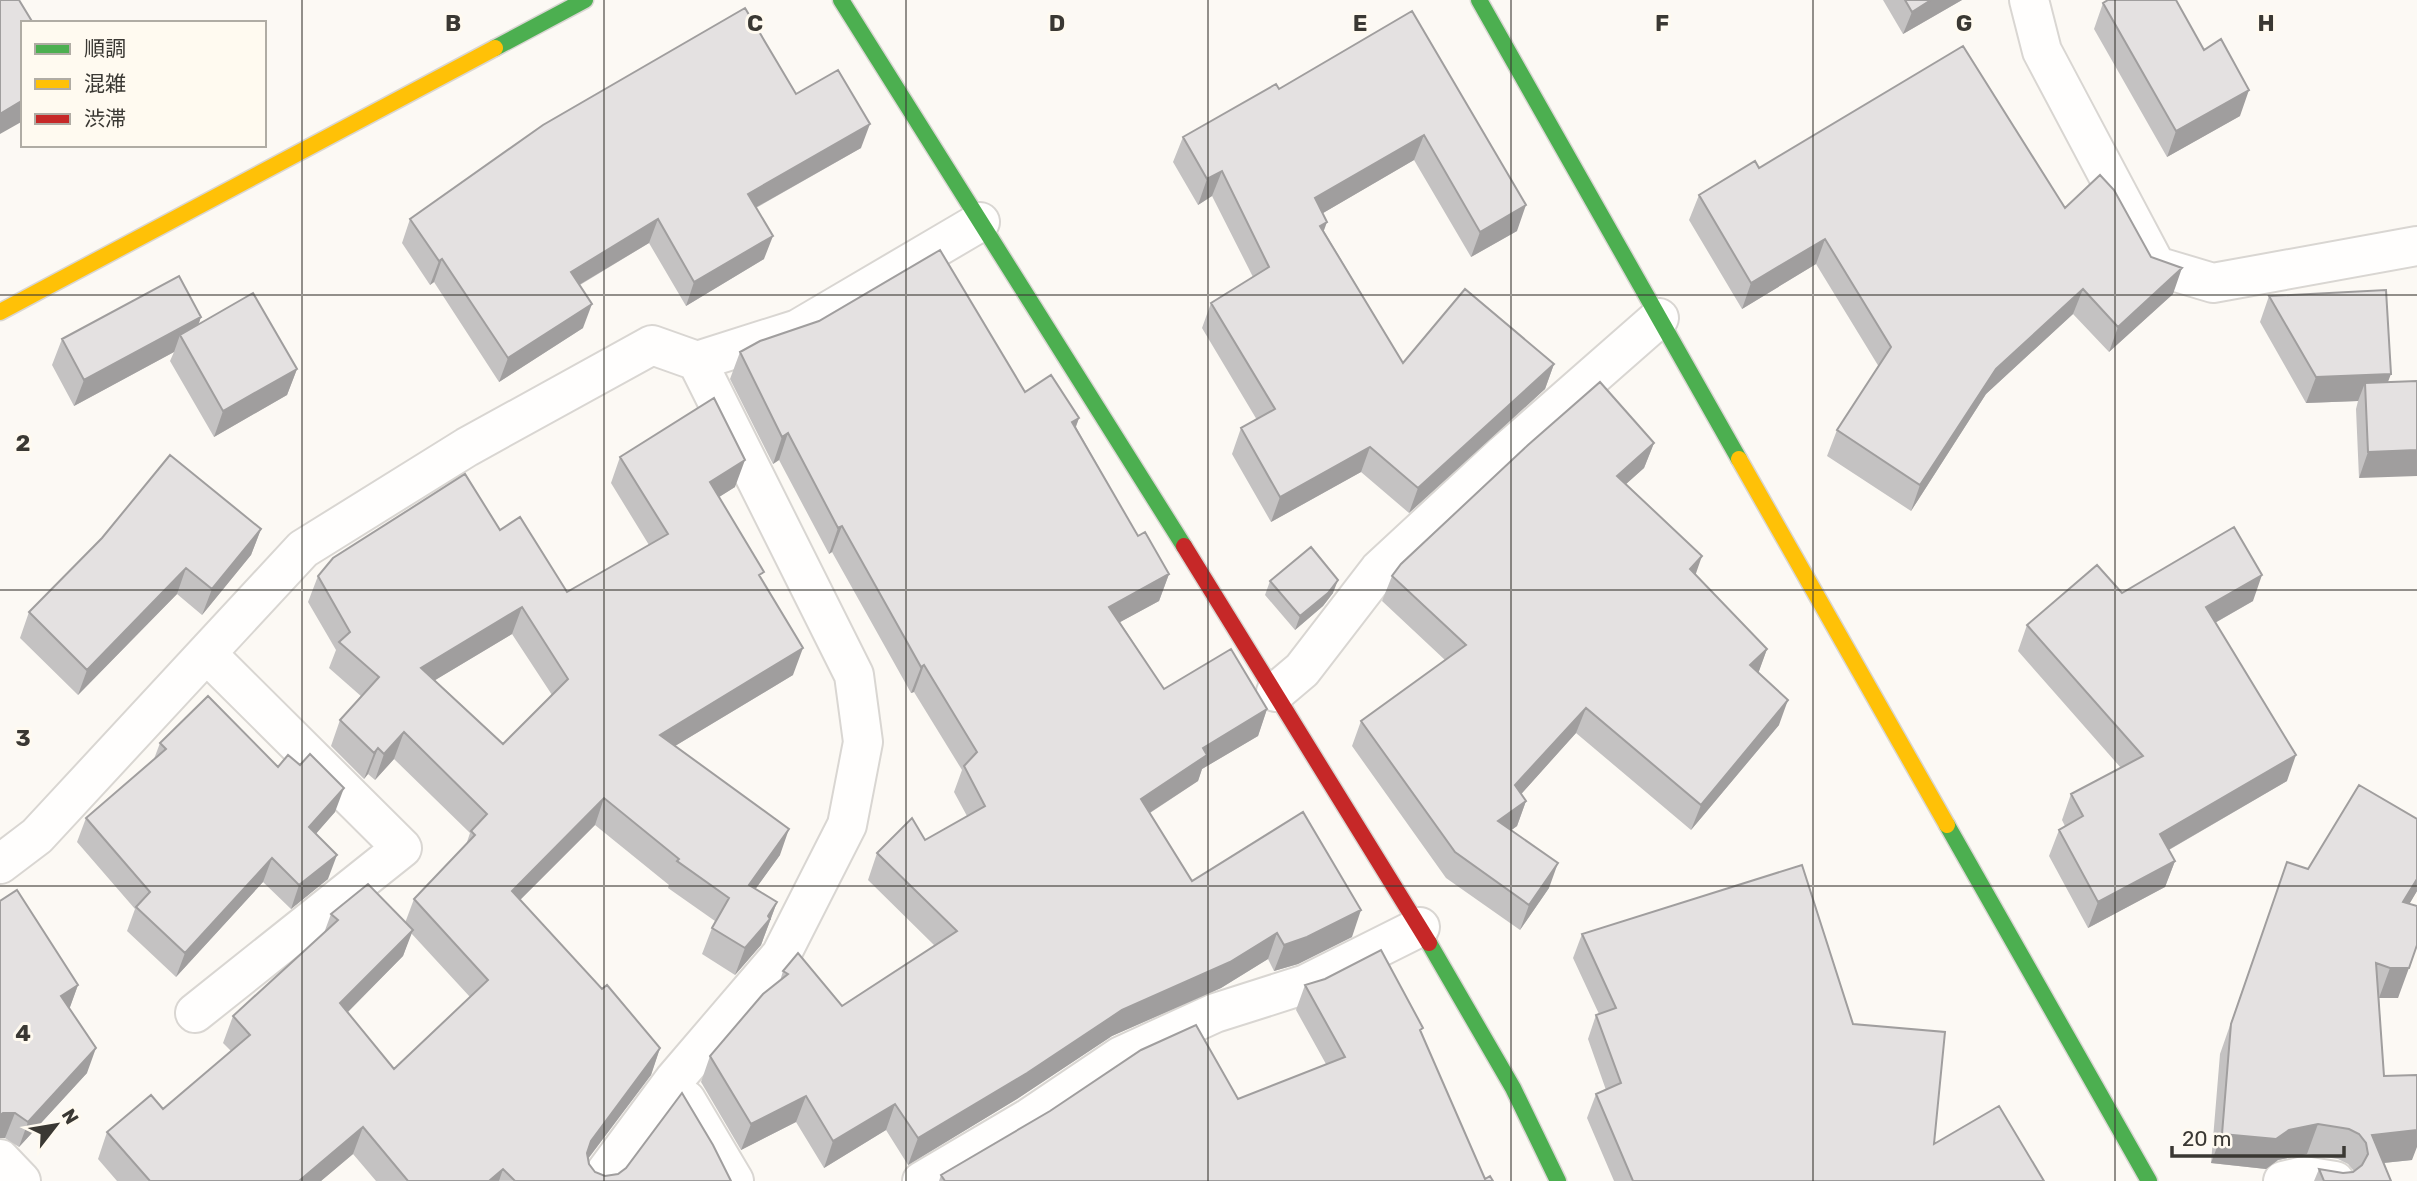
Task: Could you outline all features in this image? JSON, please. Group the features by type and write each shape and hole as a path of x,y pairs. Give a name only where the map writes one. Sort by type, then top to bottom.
{"street":[{"path":"0,312 585,0"},
{"path":"841,0 1276,692 1420,927 1513,1088 1558,1181"},
{"path":"1479,0 2149,1181"},
{"path":"2029,0 2042,51 2156,266 2213,283 2402,248 2417,274"},
{"path":"0,864 37,836 303,549 467,447 652,345 697,361 799,329 980,222"},
{"path":"1276,692 1301,670 1379,570 1504,454 1660,318"},
{"path":"599,1181 674,1080 781,956 847,825 863,742 854,675 697,361"},
{"path":"195,1013 402,848 207,654"},
{"path":"922,1181 1029,1118 1121,1056 1215,1013 1306,984 1420,927"},
{"path":"674,1080 734,1181"},
{"path":"0,1158 21,1181"},
{"path":"2283,1181 2304,1176 2336,1181"}],"building":[{"path":"0,0 19,0 32,21 21,21 21,101 0,114"},
{"path":"1905,0 1931,0 1912,12"},
{"path":"2108,0 2176,0 2204,50 2221,39 2249,90 2176,131 2103,3"},
{"path":"745,8 796,94 838,70 870,124 748,194 773,236 694,282 658,219 571,272 592,304 508,358 442,259 439,261 410,219 543,125"},
{"path":"1412,11 1526,205 1480,232 1424,135 1315,198 1327,222 1320,226 1403,363 1465,289 1554,364 1418,488 1370,447 1280,497 1241,428 1275,409 1211,303 1269,267 1222,171 1207,179 1183,137 1276,84 1279,89"},
{"path":"1963,46 2065,208 2100,175 2114,190 2151,257 2182,268 2118,327 2083,289 1996,369 1920,485 1837,430 1891,347 1825,239 1751,283 1699,195 1755,161 1759,168"},
{"path":"940,250 1025,392 1051,375 1079,418 1072,422 1138,536 1145,532 1169,574 1109,607 1164,689 1231,649 1267,709 1203,748 1207,755 1141,799 1192,881 1303,812 1361,910 1307,937 1284,945 1277,933 1230,962 1122,1010 1027,1073 918,1138 895,1104 833,1141 806,1096 751,1124 710,1056 763,994 788,974 783,971 798,953 842,1006 957,931 877,853 912,818 925,840 985,806 964,766 977,752 924,665 921,667 842,526 838,528 788,433 782,437 740,352 760,341 819,321"},
{"path":"179,276 201,317 84,380 62,339"},
{"path":"2386,290 2391,374 2316,377 2269,296"},
{"path":"253,293 297,369 223,411 180,335"},
{"path":"2417,381 2417,450 2368,452 2365,383"},
{"path":"1600,382 1654,443 1617,476 1702,556 1690,569 1767,649 1750,665 1788,700 1701,805 1586,708 1515,785 1526,801 1498,821 1558,863 1529,905 1455,852 1361,721 1466,645 1392,576 1401,564 1528,445"},
{"path":"714,398 745,460 710,482 764,572 759,575 803,648 660,735 789,829 749,885 777,902 768,916 770,919 745,948 712,928 729,898 677,861 679,859 604,798 512,891 602,989 607,985 660,1048 591,1141 587,1153 589,1164 595,1172 605,1176 618,1174 626,1168 682,1093 731,1181 515,1181 503,1169 489,1181 408,1181 363,1127 299,1181 150,1181 107,1132 151,1095 163,1109 250,1035 233,1016 338,920 331,914 368,884 413,930 340,1003 394,1069 488,980 414,899 475,835 471,831 487,814 404,732 384,754 378,748 374,753 340,720 379,677 339,642 350,632 318,576 333,558 465,474 500,530 520,517 567,592 668,534 620,457","holes":["522,607 568,679 503,744 421,668"]},
{"path":"170,455 261,529 212,589 186,568 87,670 29,612 102,538"},
{"path":"2234,527 2262,575 2206,607 2296,755 2160,834 2175,861 2098,902 2059,830 2083,816 2071,794 2143,756 2027,625 2097,565 2122,593"},
{"path":"1311,547 1338,580 1328,593 1300,616 1270,581"},
{"path":"208,696 278,767 288,755 300,765 310,754 344,788 309,827 337,855 299,885 272,858 185,953 136,907 150,892 86,818 166,749 160,743"},
{"path":"2359,785 2417,819 2417,879 2403,902 2417,906 2417,945 2409,968 2390,968 2376,963 2384,1076 2417,1075 2417,1130 2372,1135 2391,1181 2324,1181 2319,1169 2343,1173 2353,1172 2362,1165 2368,1154 2366,1143 2359,1134 2349,1129 2318,1124 2289,1130 2276,1139 2222,1134 2231,1024 2287,862 2308,869"},
{"path":"1802,865 1853,1024 1945,1032 1934,1144 1999,1106 2044,1181 1633,1181 1596,1094 1621,1083 1596,1015 1616,1008 1582,934"},
{"path":"17,890 78,985 61,996 96,1048 28,1122 15,1113 0,1115 0,901"},
{"path":"1381,950 1423,1028 1420,1030 1485,1179 1490,1176 1493,1181 945,1181 941,1175 1050,1111 1141,1050 1196,1025 1238,1099 1345,1057 1305,985 1325,979"}],"traffic: fast":[{"path":"495,48 585,0"},
{"path":"841,0 1184,546"},
{"path":"1479,0 1739,459"},
{"path":"1947,825 2149,1181"},
{"path":"1429,943 1513,1088 1558,1181"}],"traffic: slow":[{"path":"0,312 495,48"},
{"path":"1739,459 1947,825"}],"traffic: jam":[{"path":"1184,546 1429,943"}]}
